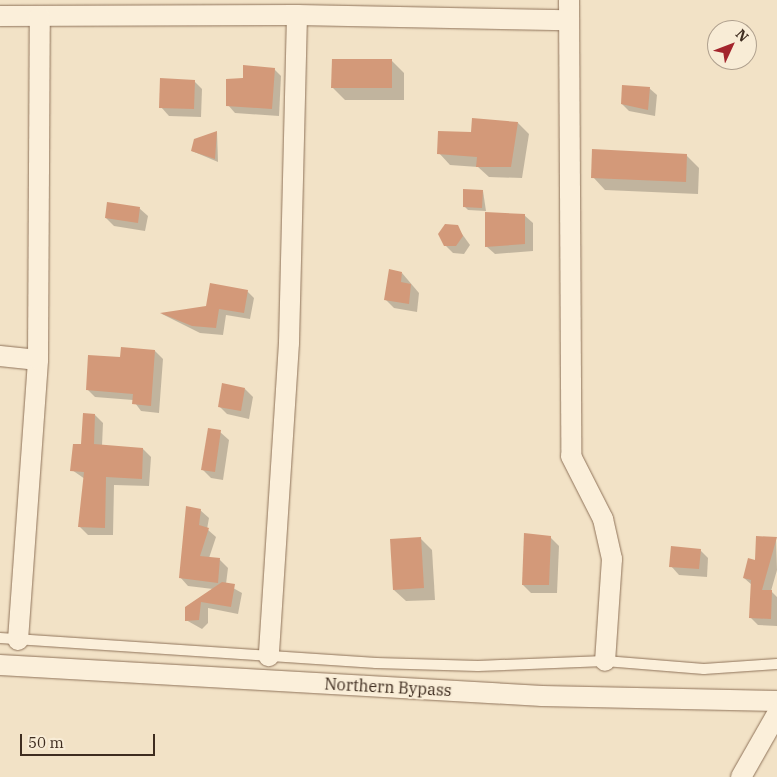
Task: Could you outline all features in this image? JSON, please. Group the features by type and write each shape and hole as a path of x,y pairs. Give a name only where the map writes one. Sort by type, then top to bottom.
{"street":[{"path":"569,0 567,20 571,456 603,519 612,559 605,660"},
{"path":"0,16 297,16 567,20"},
{"path":"9,639 38,360 40,16"},
{"path":"270,656 289,342 297,16"},
{"path":"0,356 38,360"},
{"name":"Northern Bypass","path":"0,665 542,696 777,701"},
{"path":"741,777 777,714"}],"lane":[{"path":"9,639 270,656 478,666 605,660 704,669 777,664"}],"building":[{"path":"332,59 392,59 392,88 331,88"},
{"path":"243,65 275,68 272,109 226,106 226,79 243,78"},
{"path":"160,78 195,80 194,109 159,108"},
{"path":"622,85 650,87 648,110 621,104"},
{"path":"472,118 518,122 511,167 476,167 477,157 437,154 438,131 471,132"},
{"path":"217,131 215,159 191,151 194,139"},
{"path":"592,149 687,154 686,182 591,178"},
{"path":"463,189 483,190 482,208 463,207"},
{"path":"107,202 140,207 138,223 105,218"},
{"path":"485,212 525,214 525,244 485,247"},
{"path":"445,224 458,225 463,236 456,246 444,246 438,234"},
{"path":"389,269 402,272 401,282 411,284 409,304 384,300"},
{"path":"210,283 248,290 244,313 219,309 216,328 192,326 160,313 206,306"},
{"path":"121,347 155,350 151,406 132,404 133,394 86,390 88,355 120,357"},
{"path":"222,383 245,388 241,411 218,407"},
{"path":"83,413 95,414 94,444 143,448 142,479 106,477 105,528 78,527 84,472 70,471 73,444 81,444"},
{"path":"208,428 221,430 215,472 201,470"},
{"path":"186,506 201,509 199,525 209,528 200,556 220,558 218,583 179,578"},
{"path":"524,533 551,536 549,585 522,585"},
{"path":"756,536 777,537 762,590 772,590 771,619 749,618 751,580 743,578 748,558 755,560"},
{"path":"421,537 424,588 393,590 390,539"},
{"path":"671,546 701,549 699,569 669,567"},
{"path":"222,582 235,584 231,607 201,602 199,620 185,621 185,607"}]}
